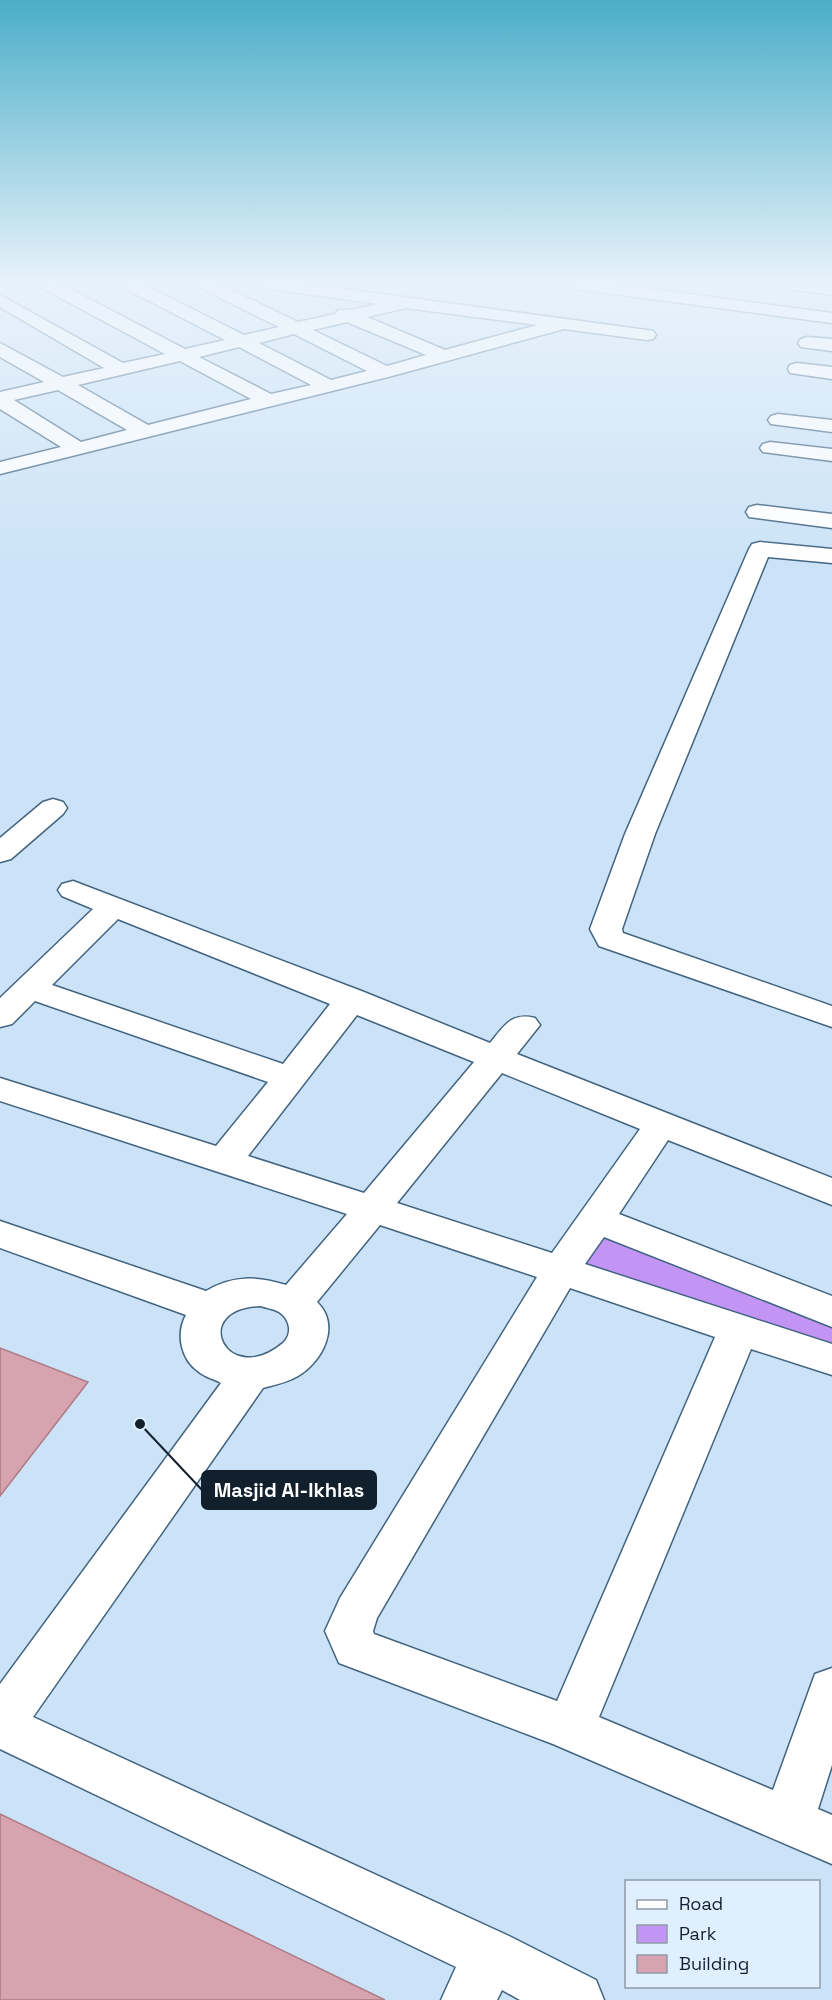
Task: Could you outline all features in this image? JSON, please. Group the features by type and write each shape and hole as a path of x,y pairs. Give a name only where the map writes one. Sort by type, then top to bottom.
{"street":[{"path":"51,377 145,432"},
{"path":"0,399 91,377"},
{"path":"223,377 269,401"},
{"path":"312,377 329,386"},
{"path":"3,464 145,432 364,377"},
{"path":"0,399 77,448"},
{"path":"778,420 832,426"},
{"path":"770,448 832,455"},
{"path":"757,512 832,521"},
{"path":"832,556 760,549 640,834 606,929 610,939 832,1017"},
{"path":"0,853 53,808"},
{"path":"74,890 832,1192"},
{"path":"0,1017 114,906"},
{"path":"29,988 290,1078"},
{"path":"224,1161 352,999"},
{"path":"295,1302 374,1209 523,1025"},
{"path":"0,1089 832,1360"},
{"path":"663,1123 561,1270 356,1612 349,1630 356,1648 570,1728 832,1840"},
{"path":"596,1219 832,1312"},
{"path":"0,1233 211,1308"},
{"path":"243,1293 280,1294 295,1302 305,1313 310,1326 309,1340 301,1353 288,1364 271,1370 251,1373 234,1371 219,1365 207,1356 200,1344 199,1332 203,1319 211,1308 243,1293"},
{"path":"570,1728 739,1329"},
{"path":"251,1373 0,1724 479,1978 576,2000"},
{"path":"788,1822 832,1689"}],"green space":[{"path":"598,1231 832,1325 832,1349 577,1266"}],"building":[{"path":"0,1348 88,1382 0,1496"},
{"path":"0,1814 385,2000 0,2000"}],"place":[{"name":"Masjid Al-Ikhlas","path":"140,1424"}]}
